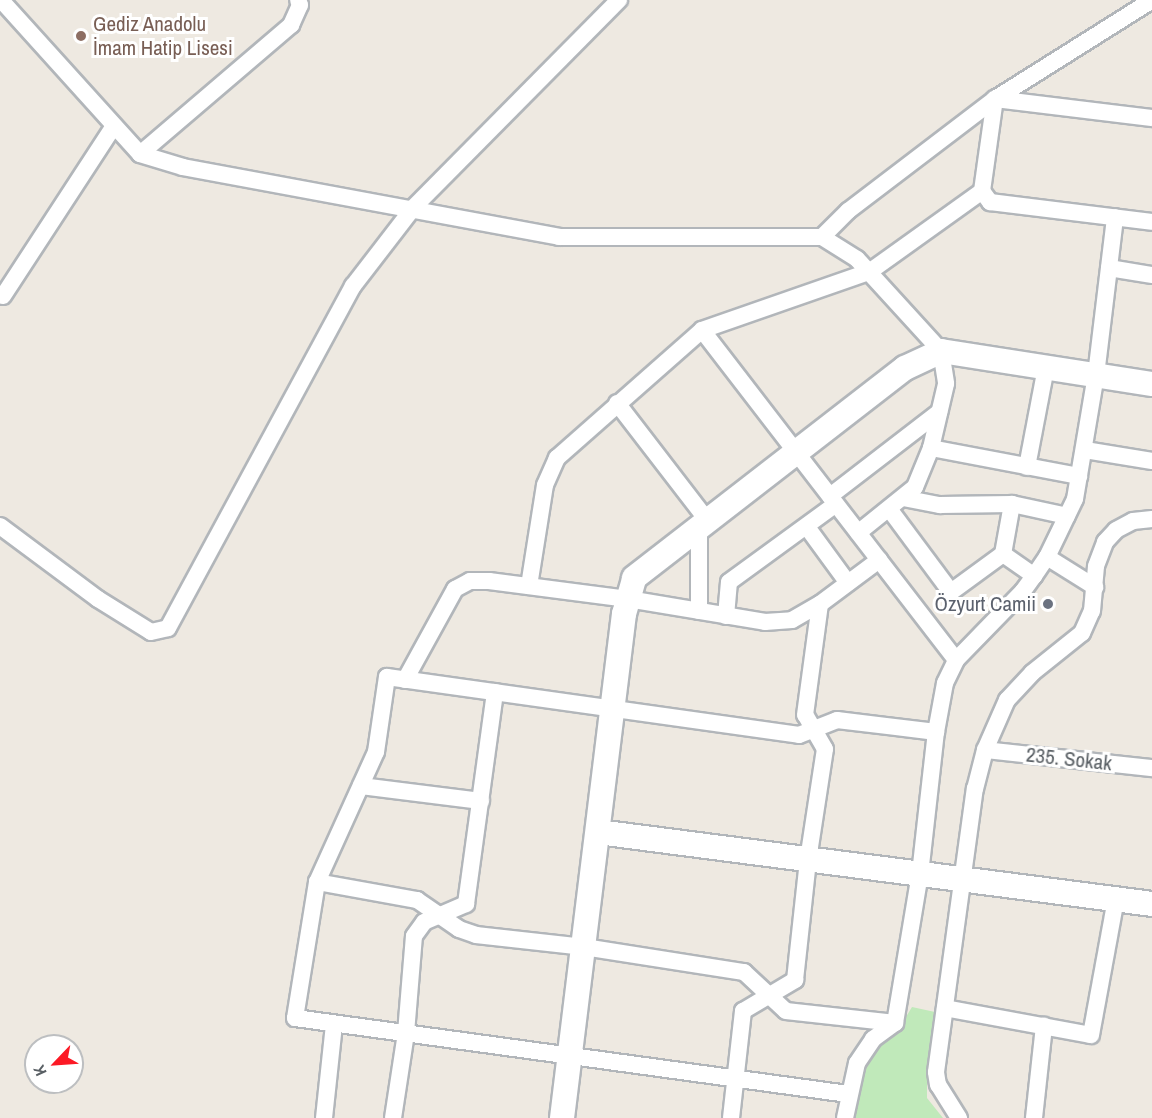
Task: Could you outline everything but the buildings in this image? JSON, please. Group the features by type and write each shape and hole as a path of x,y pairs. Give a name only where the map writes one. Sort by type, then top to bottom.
{"street":[{"path":"1,0 113,127 140,154 183,167 559,237 822,237 857,259 940,351 946,384 931,448 915,487 890,510 858,533"},
{"path":"140,154 291,25 300,5 298,0"},
{"path":"0,526 98,599 151,632 168,628 353,286 413,208 619,0"},
{"path":"822,237 848,211 995,99 1152,0"},
{"path":"995,99 1152,118"},
{"path":"995,99 982,191 990,202 1152,222"},
{"path":"3,296 113,127"},
{"path":"529,586 545,485 557,458 617,403 702,330 869,272 982,191"},
{"path":"845,1118 848,1094 857,1063 873,1039 895,1023 920,874 936,732 945,683 956,660 1023,591 1034,576 1047,557 1075,499 1096,375 1115,217"},
{"path":"1109,268 1152,275"},
{"path":"702,330 956,660"},
{"path":"562,1118 628,599 634,578 905,368 940,351 1152,384"},
{"path":"1027,467 1046,367"},
{"path":"617,403 704,525 699,611"},
{"path":"726,616 729,582 807,527 833,500 939,412"},
{"path":"931,448 1079,476"},
{"path":"1085,450 1152,461"},
{"path":"903,498 940,504 1012,504 1067,516"},
{"path":"890,510 951,592 1003,554 1012,504"},
{"path":"959,1118 938,1085 936,1071 975,789 985,750 1007,700 1032,673 1082,633 1092,611 1096,566 1105,542 1116,530 1133,521 1152,519"},
{"path":"807,527 848,583"},
{"path":"1003,554 1034,576"},
{"path":"1047,557 1095,587"},
{"path":"405,680 455,589 470,581 628,599 765,622 792,620 820,604 879,560"},
{"path":"731,1118 743,1011 795,980 808,860 825,749 805,715 820,604"},
{"path":"848,1094 295,1018 317,882 376,752 387,677 799,735 837,720 936,732"},
{"path":"393,1118 406,1034 414,936 424,922 466,904 495,692"},
{"name":"235. Sokak","path":"985,750 1152,768"},
{"path":"361,786 481,801"},
{"path":"598,832 1152,904"},
{"path":"317,882 417,900 459,929 476,935 584,947 744,972 786,1011 895,1023"},
{"path":"945,1008 1092,1035 1116,899"},
{"path":"324,1118 334,1024"},
{"path":"1034,1118 1044,1026"}],"green space":[{"path":"912,1007 935,1012 927,1071 927,1098 943,1118 852,1118 861,1063 898,1030"}],"place":[{"name":"Gediz Anadolu İmam Hatip Lisesi","path":"81,36"},
{"name":"Özyurt Camii","path":"1048,604"}]}
